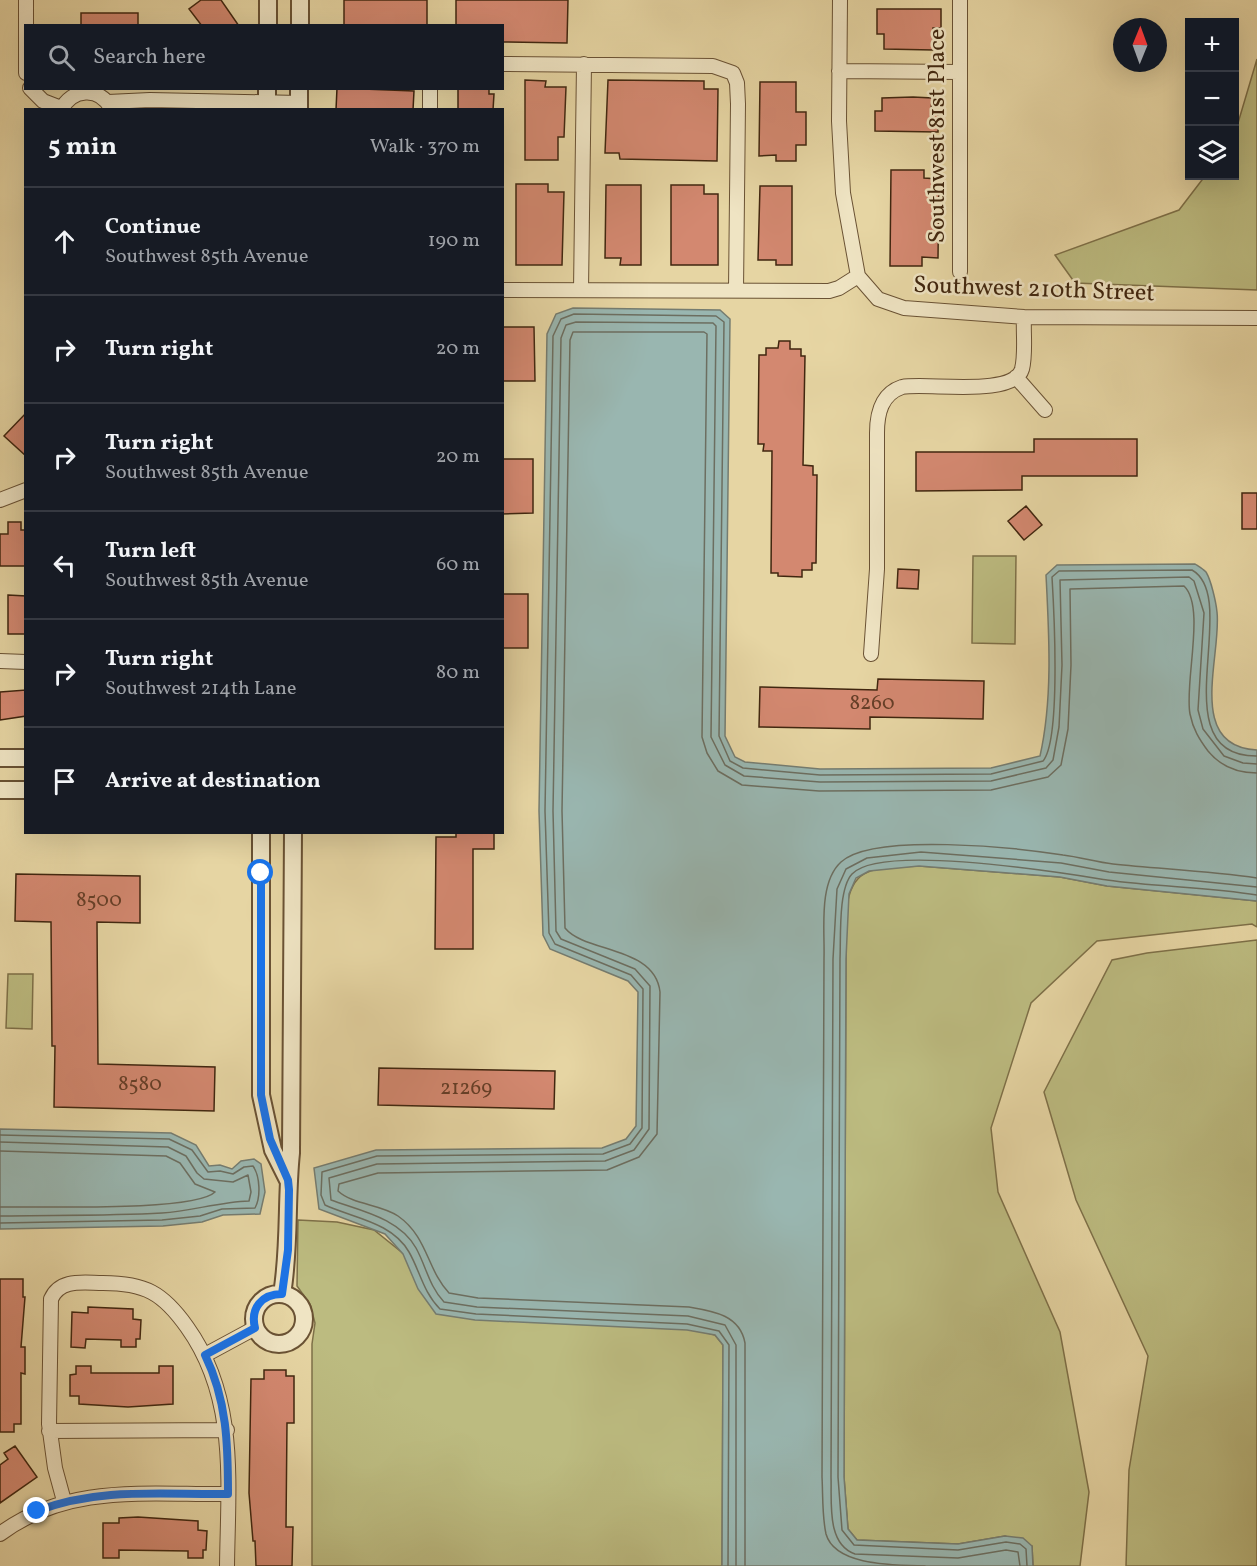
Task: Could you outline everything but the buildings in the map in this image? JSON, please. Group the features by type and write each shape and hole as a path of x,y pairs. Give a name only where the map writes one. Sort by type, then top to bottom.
{"street":[{"path":"26,0 26,24"},
{"path":"268,0 268,24"},
{"path":"300,0 300,24"},
{"path":"504,290 833,291 858,276 841,178 840,0"},
{"name":"Southwest 81st Place","path":"960,0 960,272"},
{"path":"504,64 713,66 733,73 738,90 736,290"},
{"path":"581,290 584,64"},
{"path":"839,71 960,72"},
{"path":"32,90 43,101 59,108"},
{"path":"430,90 430,108"},
{"path":"62,108 66,101 79,93 95,93 110,106 299,100"},
{"name":"Southwest 210th Street","path":"858,276 878,299 897,307 1024,317 1257,318"},
{"path":"871,654 877,569 877,433 880,409 890,393 902,387 988,387 1016,377 1022,366 1024,317"},
{"path":"1016,377 1045,410"},
{"path":"0,500 24,491"},
{"path":"0,661 24,662"},
{"path":"0,758 24,758"},
{"path":"0,790 24,790"},
{"path":"261,834 261,1095 273,1150 288,1180"},
{"path":"282,1294 288,1250 288,1180 291,1153 293,834"},
{"path":"64,1501 55,1468 49,1431 49,1308 57,1289 65,1284 127,1283 146,1288 158,1295 176,1312 205,1355 221,1396 227,1430 227,1566"},
{"path":"282,1294 296,1300 303,1313 302,1328 299,1334 287,1343 272,1343 265,1340 255,1328 254,1315 259,1303 269,1295 282,1294"},
{"path":"205,1355 255,1328"},
{"path":"49,1431 227,1430"},
{"path":"0,1534 37,1511 64,1501 113,1493 228,1494"}],"shaded area":[{"path":"1257,59 1257,290 1075,283 1055,255 1179,210 1202,180 1239,180 1239,120"},
{"path":"973,556 1016,556 1015,644 972,643"},
{"path":"919,866 1060,877 1107,886 1257,901 1257,927 1252,924 1097,941 1031,1003 991,1128 998,1192 1060,1332 1089,1492 1080,1566 1033,1566 1032,1546 1005,1536 958,1544 857,1540 848,1529 844,1477 846,910 852,887 868,872 886,868"},
{"path":"1257,940 1257,1566 1126,1566 1129,1470 1148,1356 1076,1200 1044,1092 1112,960 1147,953"},
{"path":"8,974 33,974 32,1029 6,1028"},
{"path":"298,1220 337,1222 374,1230 404,1254 715,1335 723,1345 722,1566 312,1566 312,1344 315,1323 310,1304 297,1286"}],"water":[{"path":"573,308 720,310 730,319 725,736 735,757 745,762 820,769 991,768 1040,756 1048,689 1049,643 1046,575 1057,565 1195,564 1206,572 1210,580 1217,612 1212,696 1214,716 1221,733 1235,745 1257,750 1257,901 1107,886 1060,877 919,866 869,871 856,878 849,894 846,959 844,1477 848,1529 857,1540 958,1544 1005,1536 1023,1538 1032,1546 1033,1566 722,1566 723,1345 715,1335 687,1330 475,1320 436,1314 418,1289 403,1254 385,1234 319,1209 314,1168 376,1150 602,1148 626,1139 636,1126 638,992 628,981 550,949 543,935 539,811 547,334 556,314"},
{"path":"0,1129 171,1133 196,1145 209,1166 220,1165 232,1169 241,1161 254,1159 261,1164 265,1192 260,1214 223,1215 202,1222 163,1226 0,1229"}],"route":[{"path":"37,1511 64,1501 102,1494 228,1494 226,1421 221,1396 205,1355 241,1338 255,1328 254,1315 259,1303 269,1295 282,1294 288,1250 288,1180 280,1167 270,1139 260,1085 261,873"}]}
